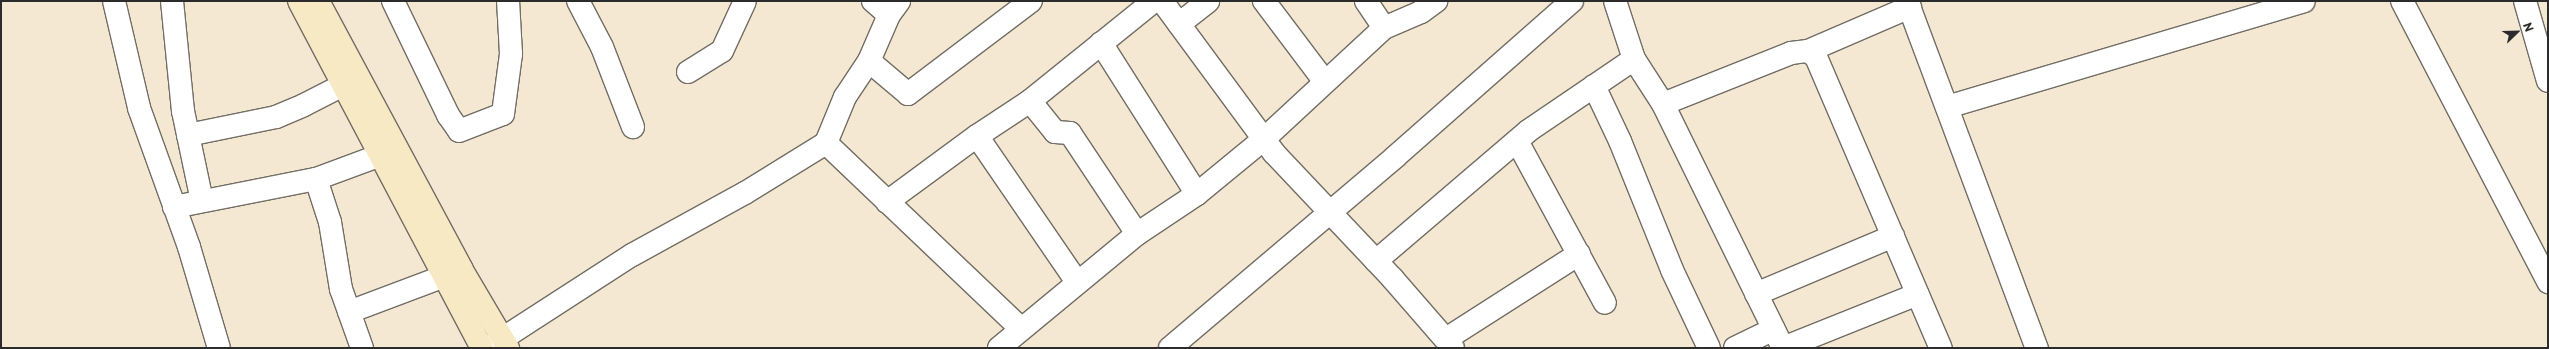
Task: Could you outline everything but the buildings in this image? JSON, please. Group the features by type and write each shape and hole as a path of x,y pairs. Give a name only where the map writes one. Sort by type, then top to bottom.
{"main road":[{"path":"299,1 343,85 389,152"},
{"path":"318,1 389,152 453,273 499,345"},
{"path":"453,273 482,348"}],"street":[{"path":"114,1 139,108 174,207 190,247 219,348"},
{"path":"172,1 183,111 202,201"},
{"path":"393,1 448,115 458,131 503,114 511,54 508,1"},
{"path":"578,1 602,47 633,127"},
{"path":"688,72 722,51 745,1"},
{"path":"869,61 908,94 1031,1"},
{"path":"887,202 977,136 1030,101 1154,1"},
{"path":"1162,1 1274,153 1376,261 1449,343 1579,254"},
{"path":"1179,24 1208,1"},
{"path":"1264,1 1325,82"},
{"path":"1366,1 1384,28"},
{"path":"999,348 1077,282 1137,234 1197,194 1264,139 1384,28 1421,12 1436,1"},
{"path":"1170,348 1193,340 1330,213 1572,1"},
{"path":"1616,1 1634,59 1663,104 1780,342"},
{"path":"1947,107 2304,1"},
{"path":"2402,1 2548,282"},
{"path":"2525,1 2548,81"},
{"path":"1663,104 1791,53 1808,51 1909,4 2037,348"},
{"path":"499,345 632,255 745,193 826,143 845,97 869,61 887,6"},
{"path":"1101,43 1197,194"},
{"path":"1808,51 1816,57 1821,65 1941,348"},
{"path":"1376,261 1517,141 1634,59"},
{"path":"188,135 276,116 304,106 343,85"},
{"path":"1594,86 1620,141 1672,270 1708,348"},
{"path":"1030,101 1055,132 1070,133 1137,234"},
{"path":"977,136 1077,282"},
{"path":"1517,141 1605,303"},
{"path":"826,143 1021,329"},
{"path":"174,207 316,179 389,152"},
{"path":"316,179 330,222 341,289 362,348"},
{"path":"1756,294 1894,236"},
{"path":"349,312 453,273"},
{"path":"1735,348 1780,342 1918,294"}]}
